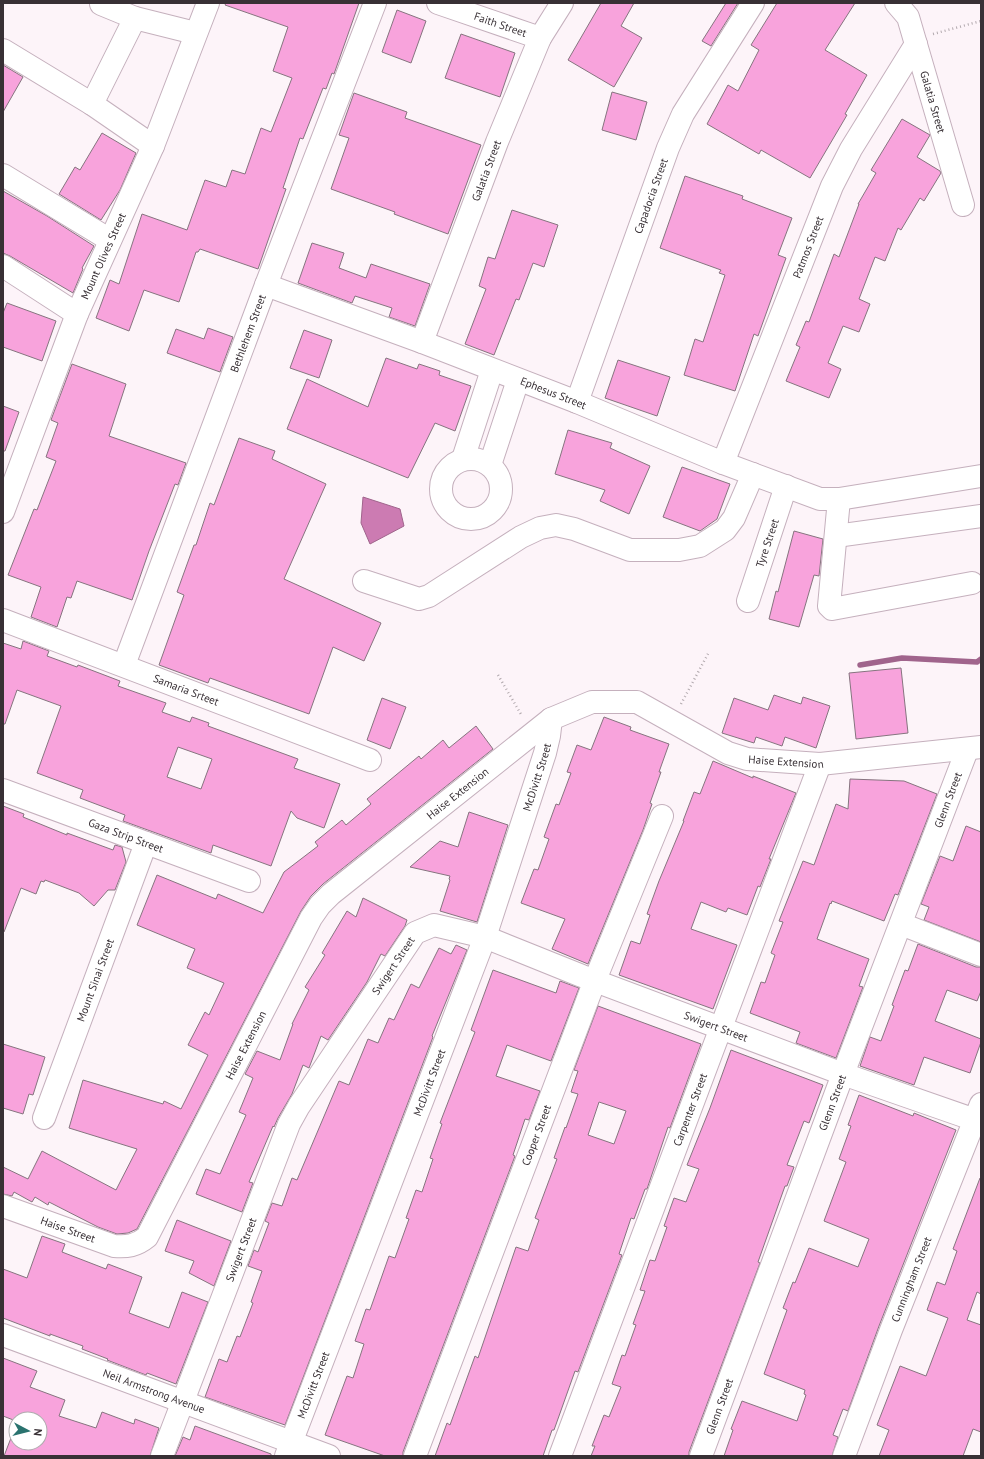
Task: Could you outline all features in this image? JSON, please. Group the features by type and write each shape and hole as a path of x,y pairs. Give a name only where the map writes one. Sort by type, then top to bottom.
{"street":[{"name":"Mount Olives Street","path":"3,512 77,314 153,146 195,33 208,3"},
{"name":"Bethlehem Street","path":"124,665 266,285 375,3"},
{"name":"Faith Street","path":"438,3 540,38"},
{"name":"Galatia Street","path":"422,342 497,142 540,38 562,3"},
{"name":"Capadocia Street","path":"577,402 668,148 683,114 753,3"},
{"name":"Galatia Street","path":"896,3 908,17 963,204"},
{"path":"101,4 135,18 195,33"},
{"path":"92,104 135,18"},
{"name":"Patmos Street","path":"723,463 832,186 851,149 916,41"},
{"path":"3,50 92,104 153,146"},
{"path":"3,175 110,240"},
{"path":"3,266 77,314"},
{"name":"Ephesus Street","path":"266,285 422,342 577,402 723,463 820,499 839,499 981,476"},
{"path":"463,459 492,370"},
{"path":"490,465 518,380"},
{"path":"463,459 482,460 490,465 496,472 500,481 501,490 499,500 494,508 479,518 469,519 460,517 452,512 442,497 441,487 447,470 454,463 463,459"},
{"path":"364,581 419,599 430,596 521,537 540,528 556,526 574,529 630,550 679,550 700,546 725,530 734,518 753,474"},
{"name":"Tyre Street","path":"748,601 786,486"},
{"path":"839,499 829,606 832,609 972,583"},
{"path":"836,536 981,516"},
{"name":"Samaria Srteet","path":"3,620 370,760"},
{"name":"Haise Extension","path":"134,1245 147,1237 311,918 320,905 331,894 551,719 592,702 637,702 728,753 747,759 820,764 974,748"},
{"name":"McDivitt Street","path":"288,1449 485,937 545,753 550,736 551,719"},
{"name":"Glenn Street","path":"701,1456 843,1074 901,924 974,748"},
{"name":"Carpenter Street","path":"560,1456 820,764"},
{"name":"Gaza Strip Street","path":"3,790 249,881"},
{"name":"Cooper Street","path":"415,1456 595,980 662,816"},
{"name":"Mount Sinai Street","path":"44,1118 146,843"},
{"path":"901,924 981,955"},
{"name":"Swigert Street","path":"162,1456 289,1124 299,1106 416,933 434,925 485,937 843,1074 979,1115"},
{"name":"Cunningham Street","path":"844,1456 891,1330 979,1115"},
{"name":"Haise Street","path":"3,1206 114,1246 124,1247 134,1245"},
{"name":"Neil Armstrong Avenue","path":"3,1336 183,1402 288,1449 329,1456"}],"path":[{"path":"916,41 981,21"},
{"path":"671,722 709,652"},
{"path":"498,675 526,722 551,719"}],"shaded area":[{"path":"363,497 400,509 404,526 370,544 361,523"}],"building":[{"path":"226,3 359,3 334,74 332,73 326,89 323,88 303,139 300,138 283,188 286,189 258,269 200,249 196,252 179,302 144,290 129,331 96,318 110,280 119,284 142,214 187,230 205,180 226,187 232,170 245,174 261,128 271,132 292,78 273,71 288,27 225,5"},
{"path":"601,3 634,3 621,26 642,38 614,87 568,60"},
{"path":"726,3 738,3 711,46 702,41"},
{"path":"777,3 855,3 825,50 867,75 845,114 847,115 810,178 761,150 759,154 707,124 728,85 738,91 759,50 751,45"},
{"path":"397,10 426,21 411,63 382,52"},
{"path":"461,34 515,53 500,97 445,78"},
{"path":"3,65 23,77 3,112"},
{"path":"612,92 647,102 636,140 602,130"},
{"path":"354,93 407,112 405,118 481,145 448,234 394,214 395,212 331,189 349,138 339,135"},
{"path":"902,119 930,135 917,157 941,173 924,201 920,198 901,230 898,228 885,261 875,257 859,299 870,304 859,332 843,326 828,363 841,369 829,398 786,381 800,347 796,345 806,321 809,322 834,254 839,257 858,204 876,173 871,170"},
{"path":"102,133 136,153 120,190 101,220 59,194 75,167 80,170"},
{"path":"685,176 743,196 742,199 792,218 778,255 786,258 758,336 754,334 735,391 684,375 695,339 703,342 725,275 719,273 721,270 660,248"},
{"path":"3,191 47,216 94,246 82,268 83,269 73,293 3,253"},
{"path":"512,210 558,225 544,267 533,263 519,300 516,299 494,355 465,344 486,289 479,286 488,257 495,259"},
{"path":"312,243 344,253 339,268 366,278 371,264 430,284 415,326 389,317 392,308 355,296 352,303 298,283"},
{"path":"7,303 56,321 42,361 3,347 3,313"},
{"path":"208,328 233,337 220,372 167,353 176,329 204,339"},
{"path":"304,330 332,340 319,378 290,368"},
{"path":"386,358 417,369 419,364 440,371 439,375 471,386 455,431 435,423 408,478 287,429 307,379 368,407"},
{"path":"618,360 670,377 657,416 605,398"},
{"path":"72,364 126,384 109,436 186,463 178,485 175,484 132,600 77,581 71,598 67,597 57,627 31,617 41,587 8,575 34,509 37,510 56,461 46,457 58,423 51,420"},
{"path":"3,406 19,412 5,451 3,451"},
{"path":"568,430 612,443 610,448 650,466 629,514 600,501 605,490 555,474"},
{"path":"239,438 275,451 272,459 326,484 284,579 381,623 364,661 333,647 309,714 210,678 208,683 159,665 184,595 177,592 194,545 196,545 210,503 214,505"},
{"path":"682,467 730,484 717,519 700,531 663,517"},
{"path":"794,531 823,539 819,576 814,575 799,627 769,619 776,591 778,592"},
{"path":"23,641 49,651 47,656 77,667 78,665 120,681 118,686 166,703 162,712 190,722 192,717 209,723 208,726 298,759 294,768 340,784 324,828 297,818 291,811 271,866 213,845 211,853 123,821 125,815 80,798 83,790 37,773 61,706 17,690 5,724 3,724 3,643 21,649","holes":["178,747 212,759 201,789 167,777"]},
{"path":"901,668 908,733 856,739 849,673"},
{"path":"774,695 801,704 803,697 830,706 816,748 785,737 782,746 756,737 754,743 722,733 734,698 768,710"},
{"path":"382,698 406,707 390,749 367,740"},
{"path":"604,717 631,727 630,730 669,744 659,772 661,772 650,803 652,804 643,830 588,964 552,949 565,919 521,903 534,869 538,870 549,839 544,837 556,804 559,805 571,773 567,772 577,745 591,750"},
{"path":"476,726 493,749 323,884 311,896 301,911 137,1229 128,1233 117,1234 98,1227 49,1202 48,1205 35,1197 32,1202 14,1192 12,1196 3,1194 3,1167 28,1179 42,1151 116,1190 137,1149 69,1128 83,1080 163,1104 164,1101 181,1109 208,1055 188,1045 205,1012 209,1015 224,983 187,968 195,949 137,925 157,875 216,899 218,894 263,913 284,872 318,846 315,842 342,820 346,825 371,804 367,799 419,756 421,759 443,740 449,748"},
{"path":"713,761 753,778 753,776 796,793 769,859 771,859 760,887 758,886 747,915 728,908 726,912 701,902 691,929 737,945 713,1009 619,975 631,941 640,944 650,915 647,914 694,792 700,794"},
{"path":"850,779 904,781 937,794 898,895 895,894 884,921 832,901 831,904 830,903 817,939 869,959 859,986 863,987 836,1058 796,1043 800,1032 750,1013 761,982 765,983 775,955 771,953 783,922 779,921 803,861 814,865 836,804 848,809"},
{"path":"3,806 24,814 23,817 67,835 67,833 113,850 115,845 122,847 126,862 115,890 108,890 94,906 79,893 45,880 44,882 41,881 36,894 21,888 4,932"},
{"path":"469,812 508,825 477,922 440,911 450,876 410,867 440,841 458,847"},
{"path":"966,826 981,832 981,942 924,920 929,907 921,904 940,856 953,861"},
{"path":"363,898 407,920 405,926 385,956 381,954 367,982 328,1040 321,1036 309,1068 303,1065 292,1094 274,1127 273,1126 249,1182 253,1183 242,1212 196,1194 206,1169 220,1174 246,1115 239,1112 253,1078 245,1074 257,1051 280,1060 292,1024 309,990 305,987 325,955 322,953 347,911 356,917"},
{"path":"918,944 976,967 981,967 981,991 977,1001 947,990 935,1021 981,1039 981,1042 970,1073 924,1057 914,1085 860,1066 870,1037 881,1041 905,970 908,971"},
{"path":"456,945 467,950 432,1036 433,1037 285,1425 205,1397 219,1359 227,1362 237,1336 240,1337 253,1303 251,1302 262,1271 248,1266 254,1250 258,1252 269,1223 265,1221 272,1203 282,1206 292,1178 297,1180 339,1081 349,1085 368,1039 378,1043 389,1018 394,1020 411,984 419,988 439,948 451,954"},
{"path":"493,970 556,993 560,981 579,988 551,1061 507,1045 496,1076 540,1091 529,1120 525,1119 513,1155 515,1156 403,1452 403,1456 385,1456 325,1435 347,1376 353,1378 364,1344 355,1341 366,1309 370,1310 389,1256 395,1258 409,1219 406,1218 416,1190 422,1192 433,1159 430,1158 442,1124 440,1123 475,1032 471,1030"},
{"path":"598,1006 701,1044 670,1128 668,1127 647,1189 645,1189 634,1219 631,1218 619,1254 622,1255 578,1372 575,1371 543,1456 435,1456 447,1423 450,1425 475,1356 478,1358 516,1247 528,1251 539,1220 535,1218 557,1159 554,1158 578,1094 571,1092 578,1071 574,1070","holes":["599,1102 626,1111 614,1144 588,1135"]},
{"path":"3,1044 45,1057 33,1095 29,1094 23,1114 3,1108"},
{"path":"731,1050 823,1085 809,1123 804,1121 787,1165 794,1167 787,1186 785,1186 758,1262 760,1263 689,1452 689,1456 591,1456 595,1446 592,1446 604,1415 609,1417 621,1387 612,1384 622,1355 625,1356 636,1325 633,1324 645,1291 640,1290 650,1260 655,1261 667,1227 664,1226 674,1198 686,1202 699,1169 687,1165"},
{"path":"859,1095 913,1116 914,1113 956,1130 879,1326 848,1411 843,1409 833,1435 838,1437 832,1456 724,1456 733,1430 731,1429 742,1401 797,1421 806,1395 804,1394 805,1390 764,1374 787,1310 783,1308 809,1248 858,1267 869,1239 824,1221 846,1162 839,1159 851,1126 848,1125"},
{"path":"980,1178 981,1294 977,1292 967,1320 981,1325 981,1432 973,1429 963,1456 879,1456 889,1430 877,1425 900,1366 926,1376 948,1318 927,1310 937,1282 945,1285 957,1251 953,1249"},
{"path":"177,1220 231,1241 214,1286 189,1273 194,1261 165,1251"},
{"path":"42,1236 65,1244 62,1252 106,1269 108,1264 142,1277 129,1313 169,1328 182,1292 208,1302 176,1384 147,1373 146,1375 107,1360 108,1359 82,1349 83,1346 50,1334 50,1336 3,1318 3,1269 27,1278"},
{"path":"3,1358 37,1371 30,1387 65,1400 59,1416 96,1428 102,1412 134,1424 135,1419 159,1428 150,1456 4,1456 8,1446 8,1451 48,1451 48,1411 8,1411 8,1418 3,1416"},
{"path":"195,1426 271,1454 271,1456 175,1456 183,1437 190,1440"}],"waterway":[{"path":"860,665 902,658 977,662 981,659"}]}
